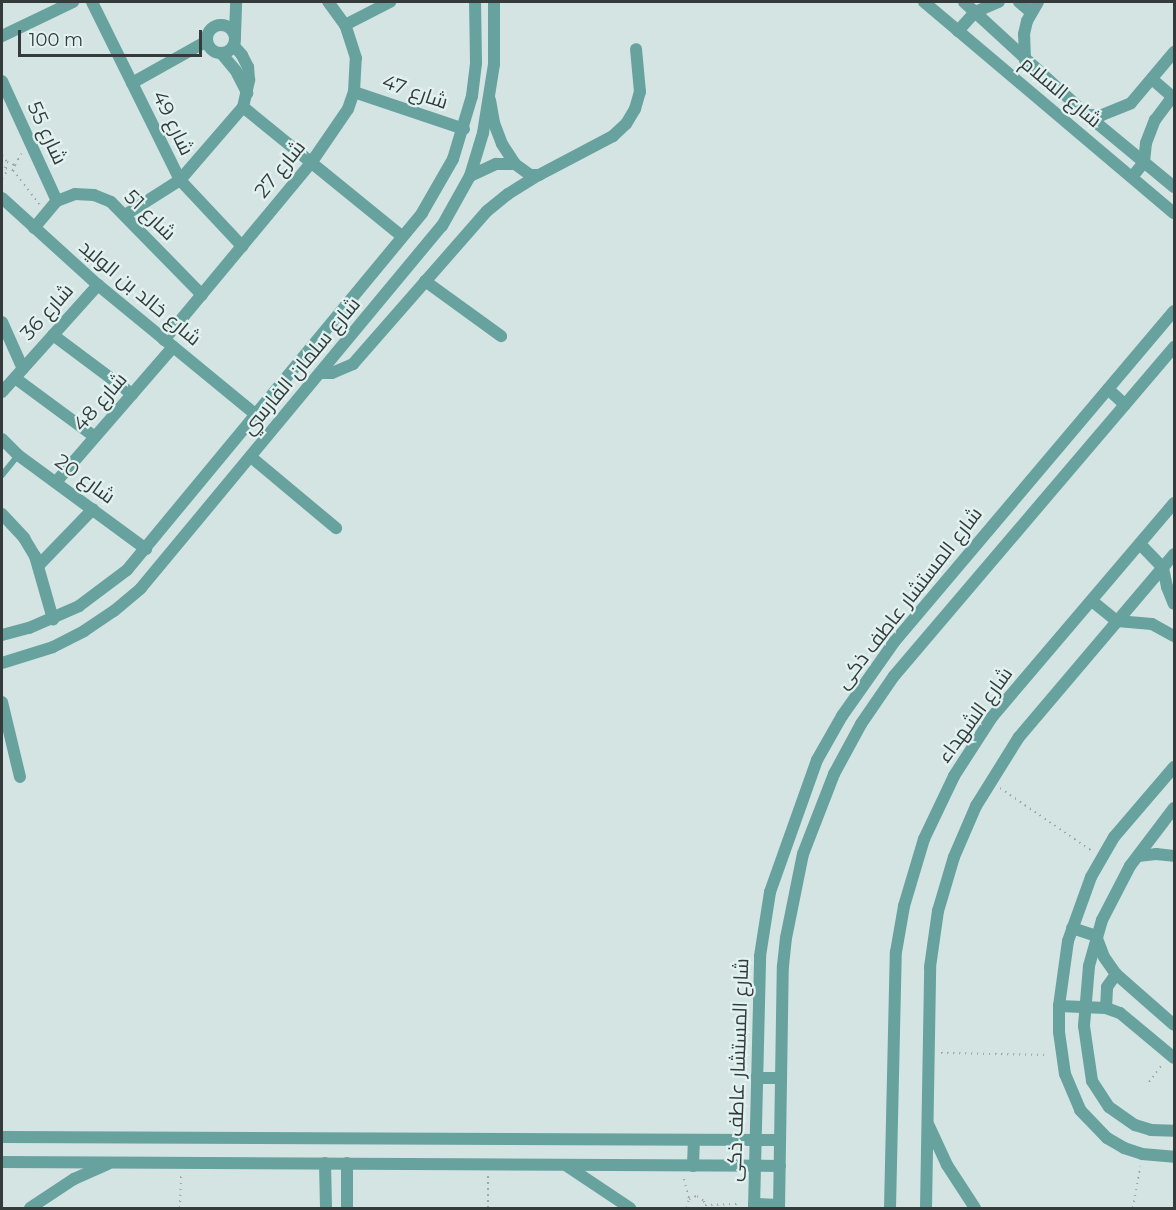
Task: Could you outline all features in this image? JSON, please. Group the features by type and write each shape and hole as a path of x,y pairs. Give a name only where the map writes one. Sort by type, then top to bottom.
{"street":[{"path":"2,36 48,7 73,2"},
{"name":"شارع 49","path":"92,2 180,180 242,246"},
{"path":"234,2 209,32 207,41 212,49 221,53 236,71 247,93"},
{"path":"221,53 234,41 234,2"},
{"name":"شارع 27","path":"168,343 202,295 339,126 354,92 356,58 345,25 328,2"},
{"path":"345,25 390,2"},
{"name":"شارع سلمان الفارسي","path":"2,635 52,619 104,589 146,549 402,237 440,187 464,129 477,63 475,2"},
{"name":"شارع سلمان الفارسي","path":"2,663 53,647 84,631 114,611 141,588 442,226 470,176 490,100 494,64 494,2"},
{"name":"شارع السلام","path":"924,2 1174,213"},
{"name":"شارع السلام","path":"964,2 1087,115 1174,187"},
{"path":"958,31 975,12 999,2"},
{"path":"1019,2 1035,7 1024,34 1025,60"},
{"path":"124,215 180,180 243,107 247,93 248,67 234,41 230,28 216,25"},
{"path":"132,83 207,41"},
{"path":"320,374 332,373 353,364 487,211 508,194 613,136 626,124 635,109 639,92 636,49"},
{"path":"1087,115 1102,115 1118,111 1131,103 1174,52"},
{"path":"1132,177 1144,162 1149,132 1174,96 1152,79"},
{"name":"شارع 55","path":"2,81 6,104 57,201"},
{"name":"شارع 47","path":"354,92 464,129"},
{"path":"490,100 494,123 502,144 515,164 521,171 540,175"},
{"path":"243,107 402,237"},
{"path":"470,176 487,166 515,164"},
{"name":"شارع 51","path":"57,201 75,195 94,195 111,202 202,295"},
{"name":"شارع خالد بن الوليد","path":"2,198 98,285 256,416"},
{"path":"34,228 57,201"},
{"path":"425,280 501,336"},
{"name":"شارع 36","path":"2,392 98,285"},
{"name":"شارع المستشار عاطف ذكى","path":"754,1206 760,956 770,892 817,760 842,716 896,641 1174,311"},
{"path":"2,322 24,369"},
{"path":"53,335 132,394"},
{"name":"شارع 48","path":"56,482 132,394 168,343"},
{"name":"شارع المستشار عاطف ذكى","path":"779,1207 783,966 790,910 812,827 847,749 877,700 905,662 1174,347"},
{"path":"15,378 95,437"},
{"path":"1108,389 1125,405"},
{"name":"شارع 20","path":"2,439 18,455 146,549"},
{"path":"251,458 336,528"},
{"name":"شارع الشهداء","path":"890,1209 894,975 904,906 916,861 943,796 978,736 1174,503"},
{"path":"38,566 93,509"},
{"path":"2,514 30,546 38,566 52,619"},
{"path":"1140,544 1163,568 1174,604"},
{"path":"926,1209 930,967 938,911 964,831 989,781 1025,730 1174,554"},
{"path":"1092,601 1117,621 1152,624 1174,636"},
{"path":"2,702 20,777"},
{"path":"1174,767 1114,837 1082,898 1064,964 1059,1006 1061,1055 1071,1093 1093,1125 1116,1143 1142,1154 1174,1157"},
{"path":"1174,808 1120,883 1096,936 1088,972 1085,1007 1086,1054 1092,1081 1099,1095 1121,1118 1135,1125 1150,1130 1174,1131"},
{"path":"1138,856 1156,854 1174,856"},
{"path":"1072,928 1096,936"},
{"path":"1096,936 1104,957 1116,974 1174,1025"},
{"path":"1106,1008 1107,987 1116,974"},
{"path":"1059,1006 1106,1008 1126,1016 1172,1056"},
{"path":"756,1078 781,1078"},
{"path":"927,1122 947,1166 975,1209"},
{"path":"2,1137 780,1140"},
{"path":"687,1166 694,1140"},
{"path":"2,1162 780,1166"},
{"path":"325,1163 326,1209"},
{"path":"347,1163 347,1209"},
{"path":"30,1209 75,1179 108,1164"},
{"path":"567,1166 630,1209"},
{"path":"754,1206 779,1207"}],"lane":[{"path":"2,475 18,455"}],"path":[{"path":"2,155 7,162 15,165 13,170"},
{"path":"2,179 7,171 7,162"},
{"path":"7,171 13,170"},
{"path":"13,170 46,213"},
{"path":"989,781 1102,857"},
{"path":"928,1053 1061,1055"},
{"path":"1149,1082 1172,1056"},
{"path":"1133,1209 1142,1154"},
{"path":"180,1209 181,1162"},
{"path":"488,1165 488,1209"},
{"path":"687,1166 689,1199 687,1209"},
{"path":"689,1199 697,1196 705,1207 754,1206"}]}
